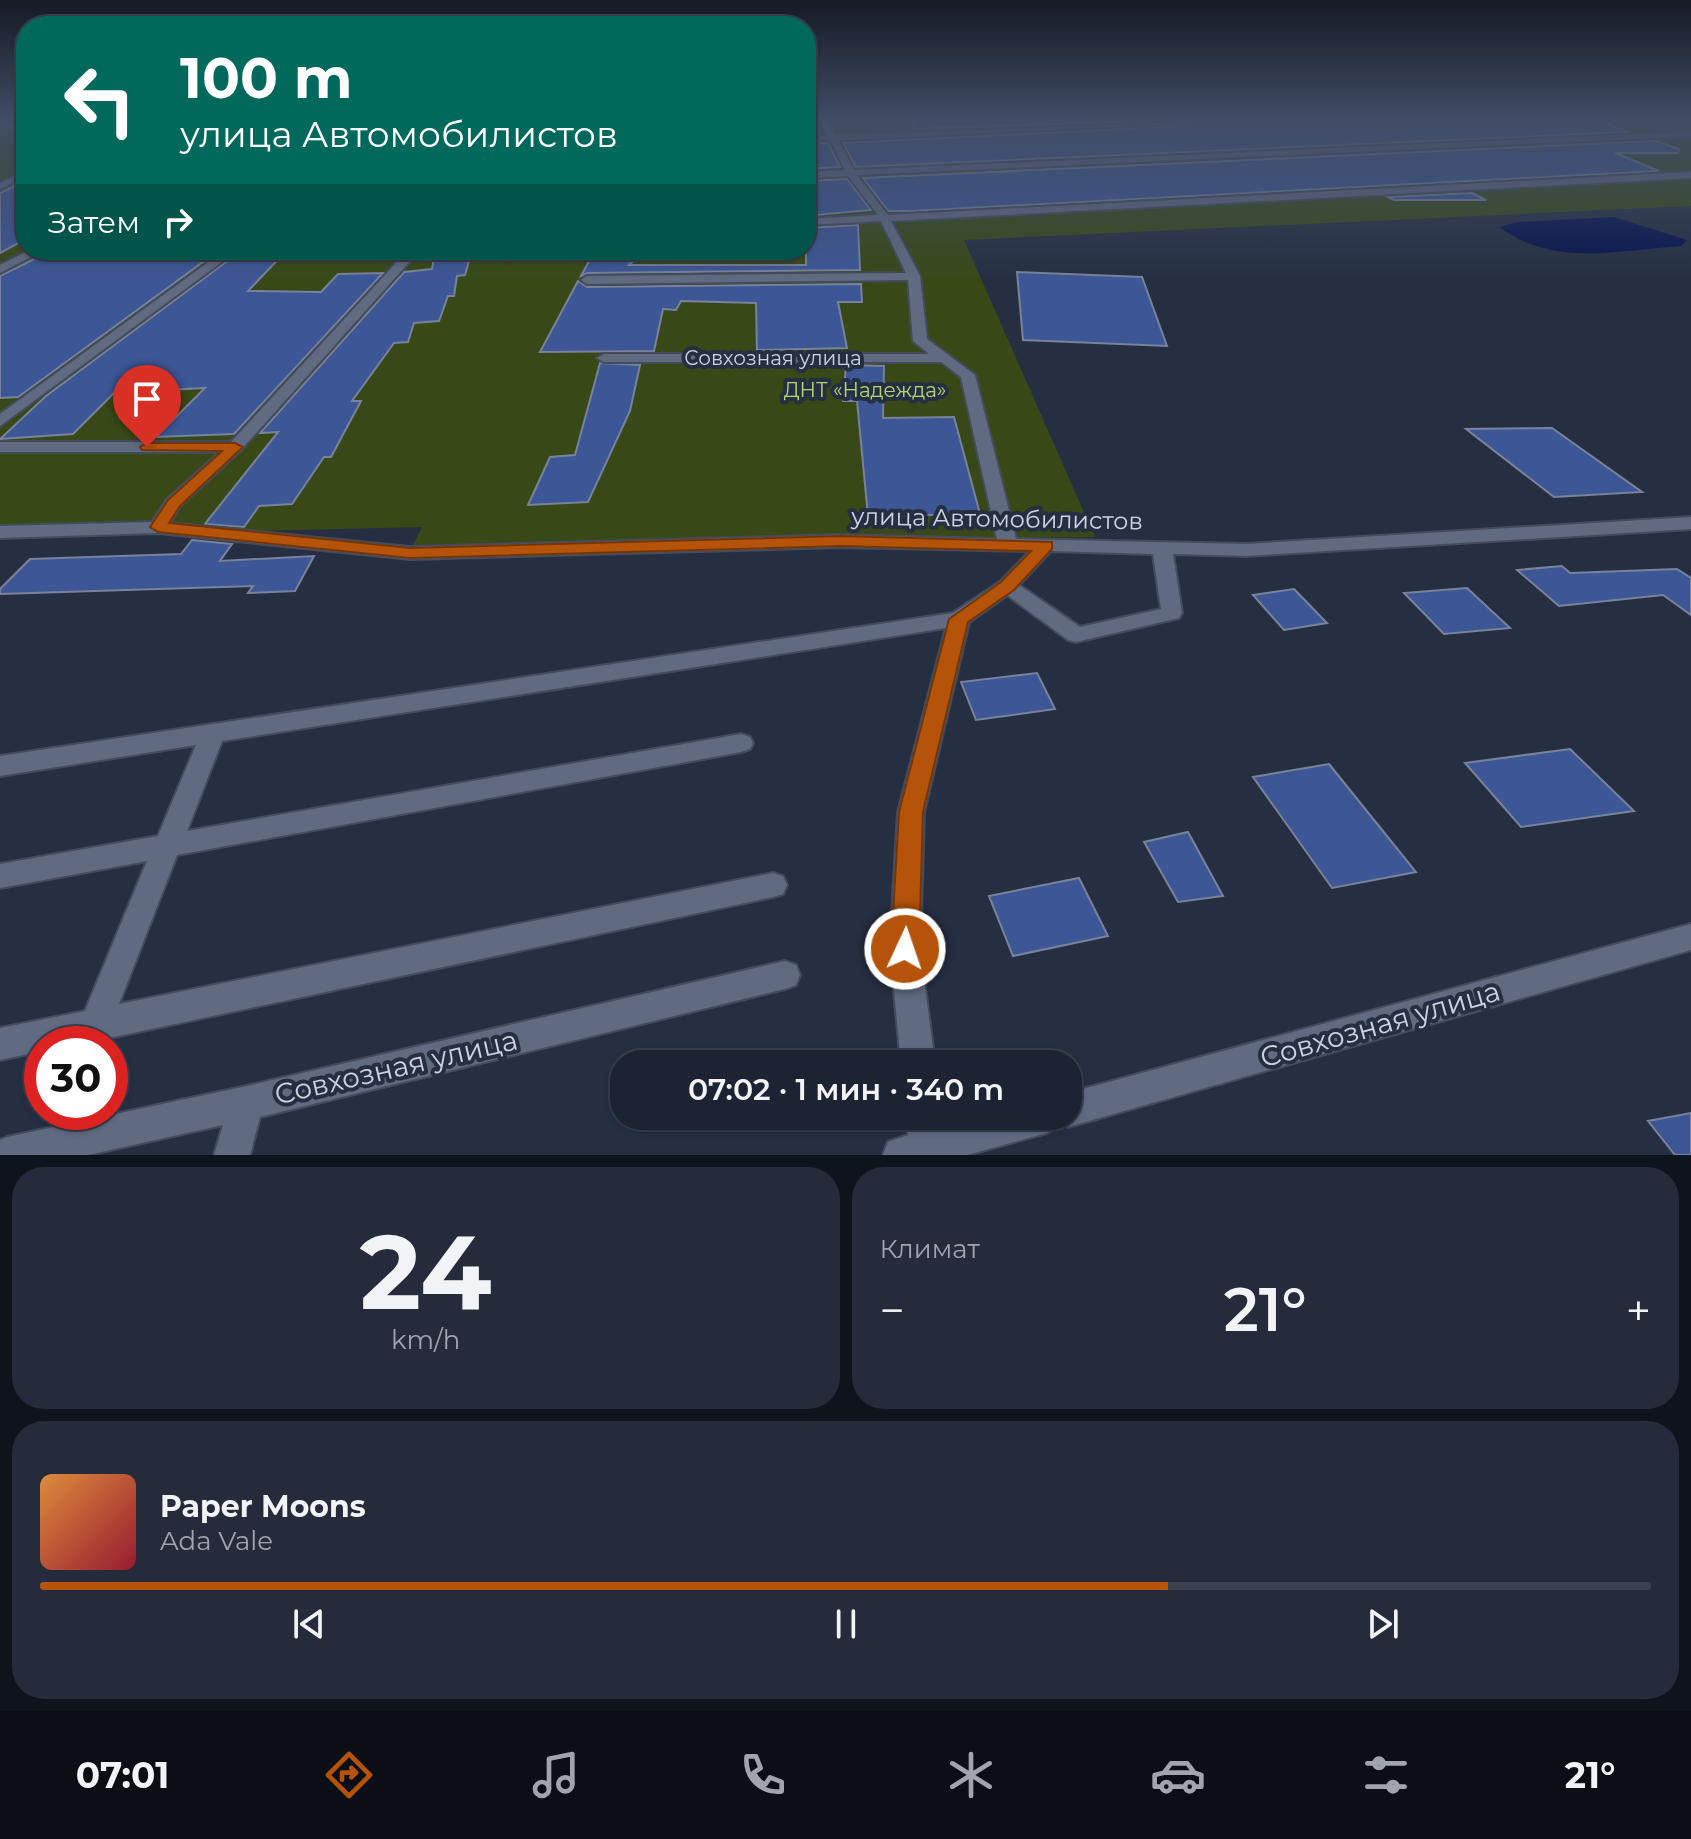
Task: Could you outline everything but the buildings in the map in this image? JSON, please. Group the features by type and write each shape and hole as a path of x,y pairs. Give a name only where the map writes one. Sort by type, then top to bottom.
{"street":[{"path":"816,175 851,173 885,218 914,276 920,341 968,375 1008,545"},
{"path":"816,221 1691,175"},
{"path":"0,270 19,260"},
{"path":"0,421 218,260"},
{"path":"158,527 173,503 235,447 405,260"},
{"path":"587,280 914,276"},
{"name":"Совхозная улица","path":"604,358 943,358"},
{"path":"0,447 235,447"},
{"name":"улица Автомобилистов","path":"0,532 158,527 410,553 841,541 1247,550 1691,523"},
{"path":"0,766 959,619 1007,586 1046,546"},
{"path":"1007,586 1076,635 1172,613 1162,548"},
{"path":"916,1050 905,949 911,812 959,619"},
{"path":"95,1025 164,846 213,733"},
{"path":"0,876 741,743"},
{"path":"0,1044 773,885"},
{"name":"Совхозная улица","path":"1082,1106 1691,937"},
{"name":"Совхозная улица","path":"7,1155 247,1103 785,975"},
{"path":"232,1155 247,1103"},
{"path":"920,1144 984,1130"}],"green space":[{"name":"ДНТ «Надежда»","path":"0,173 16,173 16,260 816,260 816,173 1691,173 1691,206 964,240 1095,537 413,545 422,527 0,537"}],"shaded area":[{"path":"1614,217 1687,240 1681,246 1609,253 1564,252 1520,240 1499,227 1518,222"}],"route":[{"path":"147,447 235,447 173,503 158,527 410,553 841,541 1046,546 1007,586 959,619 911,812 905,949"}]}
